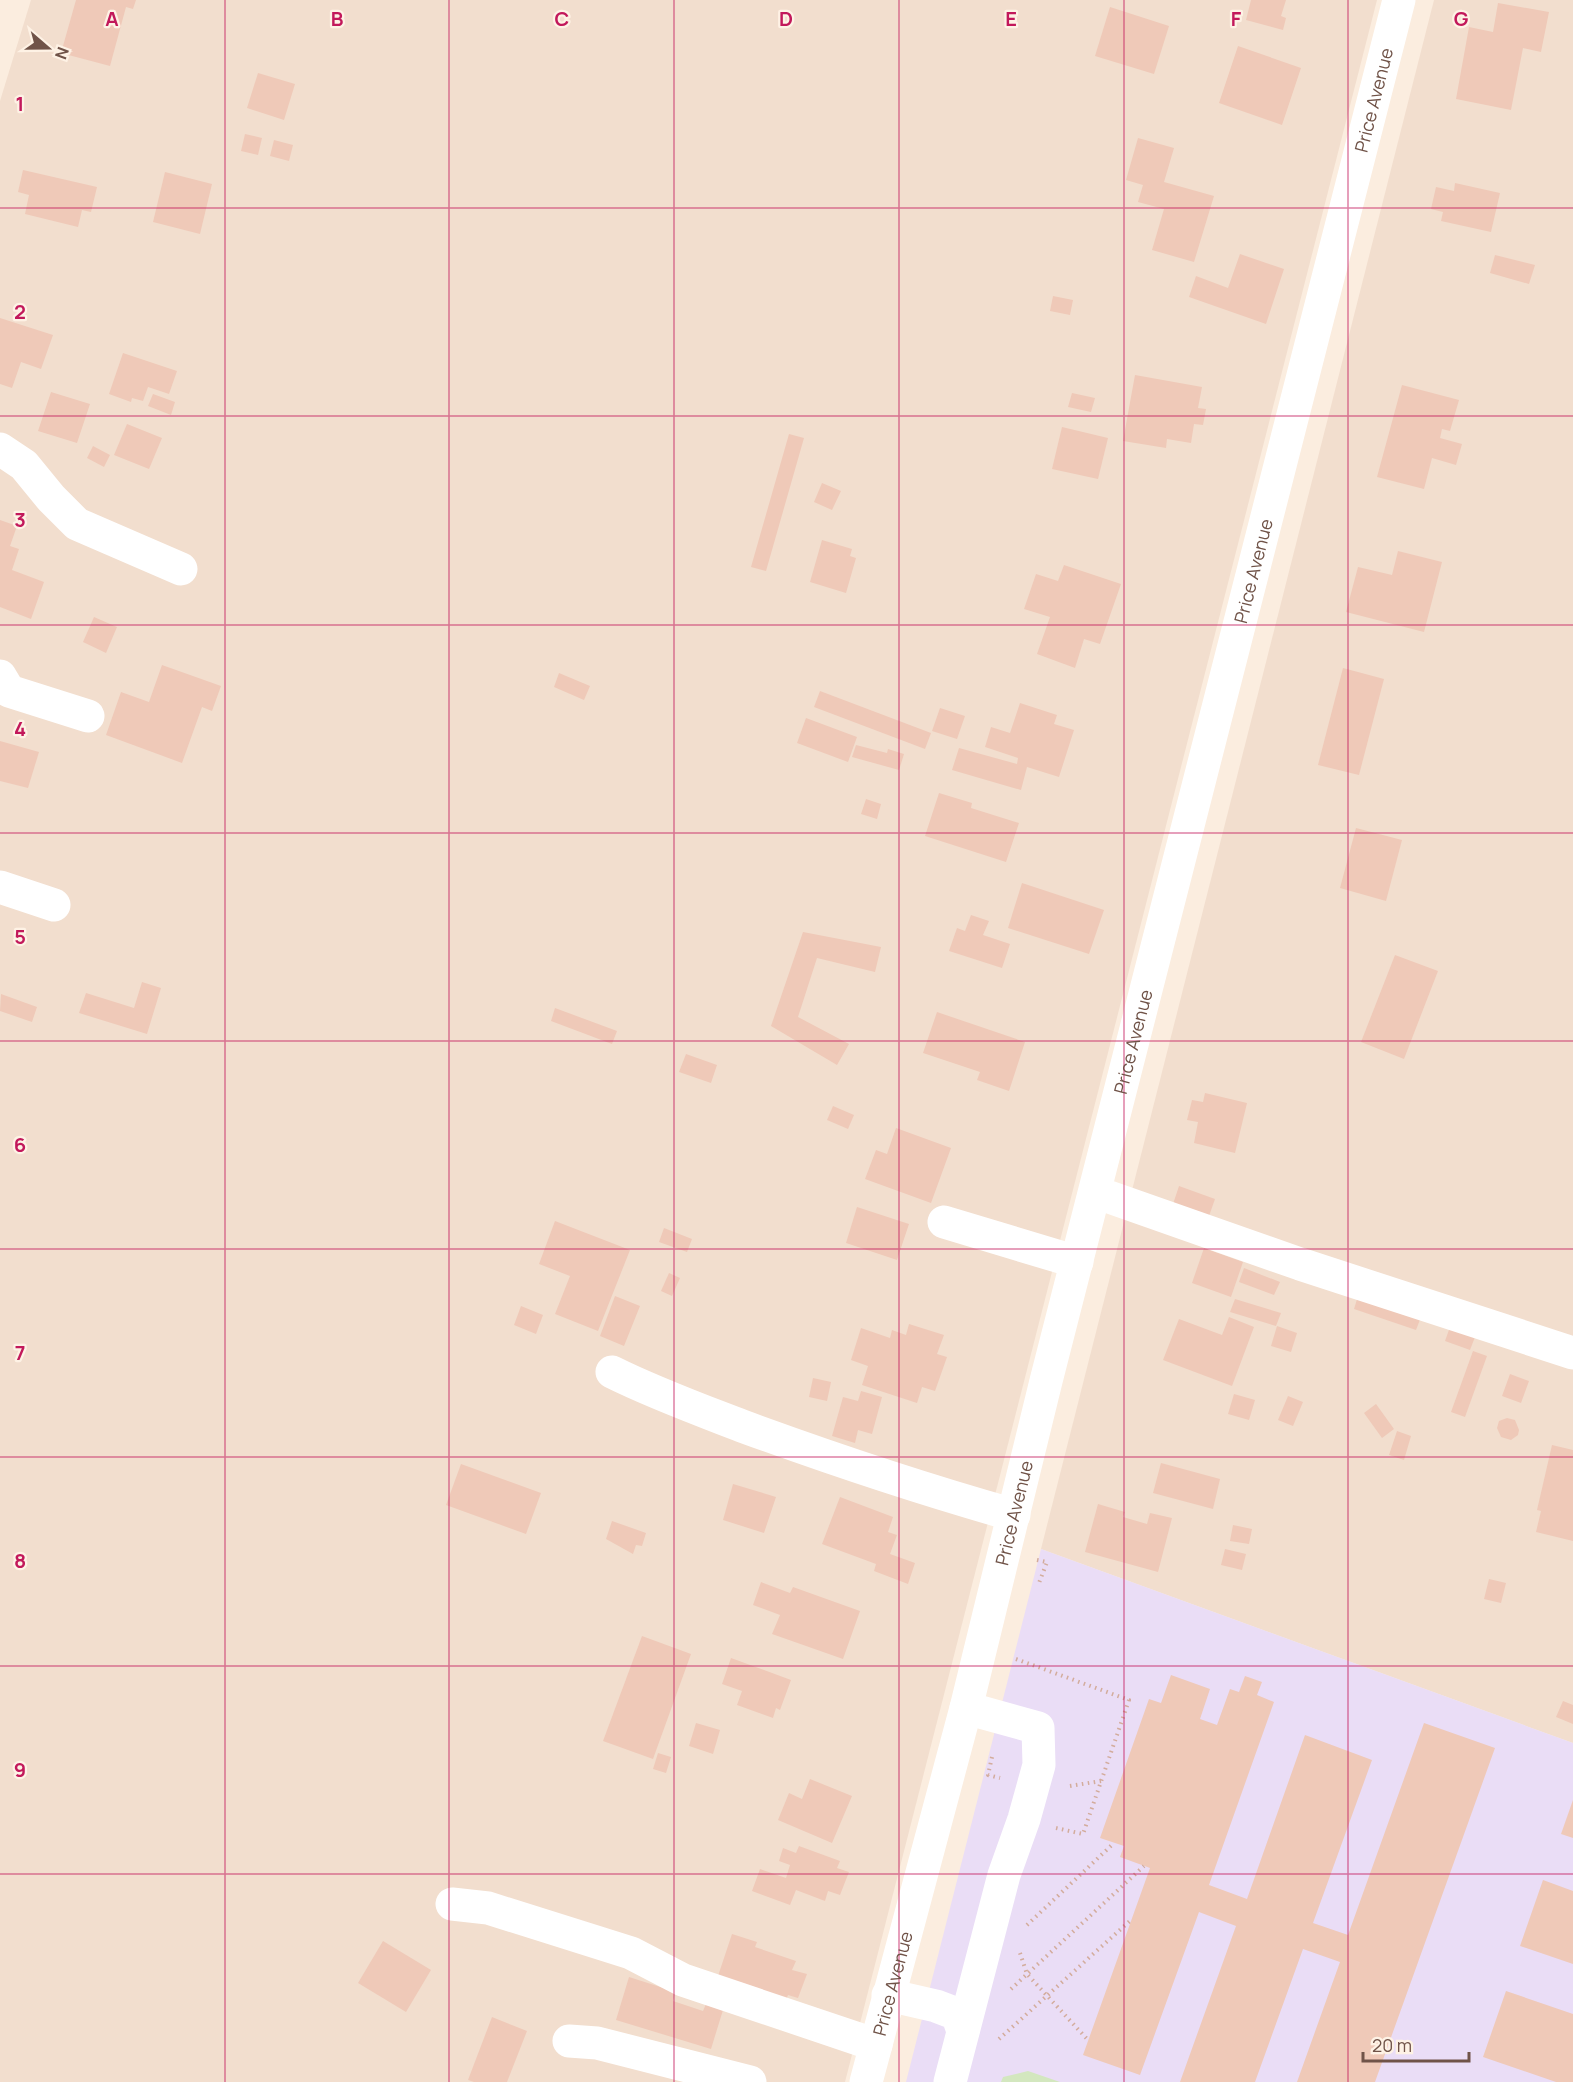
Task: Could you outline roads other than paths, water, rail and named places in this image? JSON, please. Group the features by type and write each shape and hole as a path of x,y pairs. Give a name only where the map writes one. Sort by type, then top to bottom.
{"street":[{"name":"Price Avenue","path":"866,2082 966,1708 1046,1381 1399,0"},
{"path":"0,449 24,465 51,498 77,524 181,569"},
{"path":"0,676 9,691 88,717"},
{"path":"0,887 54,905"},
{"path":"1095,1192 1300,1264 1573,1353"},
{"path":"944,1222 1077,1262"},
{"path":"612,1372 648,1390 784,1442 868,1471 1014,1515"},
{"path":"950,2082 977,2039 1004,1875 1024,1819 1039,1766 1038,1728 966,1708"},
{"path":"452,1904 488,1908 631,1953 684,1980 876,2045"},
{"path":"888,1995 936,2006 957,2014 977,2039"},
{"path":"569,2041 597,2043 750,2082"}]}
